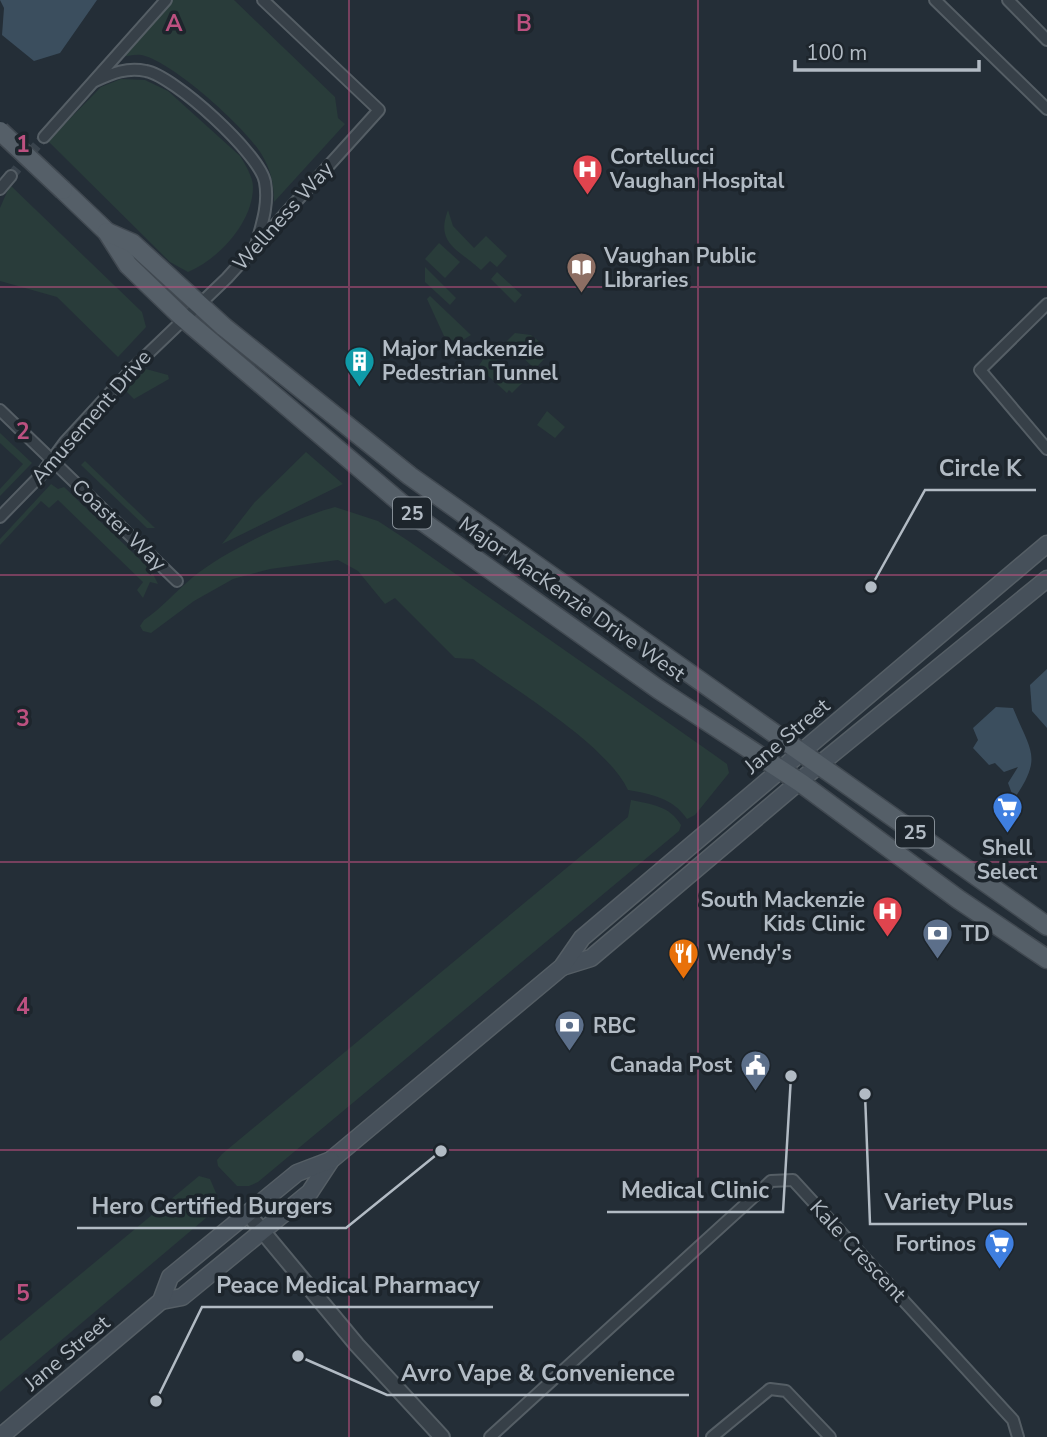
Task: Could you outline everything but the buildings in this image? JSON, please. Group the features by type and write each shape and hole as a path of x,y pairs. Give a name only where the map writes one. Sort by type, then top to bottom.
{"main road":[{"name":"Major MacKenzie Drive West","path":"0,131 107,232 128,265 182,317 422,521 801,783 951,894 1047,959"},
{"name":"Major MacKenzie Drive West","path":"107,232 132,243 200,305 410,476 1047,926"},
{"name":"Jane Street","path":"161,1301 182,1297 310,1192 331,1160 562,967 582,938 1047,544"},
{"name":"Jane Street","path":"562,967 591,958 801,783 820,764 1047,579"},
{"name":"Jane Street","path":"0,1437 161,1301 170,1277 297,1173 331,1160"}],"street":[{"path":"44,137 166,0"},
{"name":"Wellness Way","path":"182,317 200,305 255,248 379,110 263,0"},
{"path":"935,0 1047,109"},
{"path":"1008,0 1047,40"},
{"path":"95,80 122,69 148,71 173,82 252,156 265,179 266,207 255,248"},
{"path":"0,189 11,176"},
{"path":"1047,304 981,370 1047,449"},
{"name":"Amusement Drive","path":"0,517 182,317"},
{"name":"Coaster Way","path":"0,410 177,581"},
{"name":"Kale Crescent","path":"490,1437 771,1181 793,1180 1013,1420 1018,1437"},
{"path":"249,1215 357,1345 442,1437"},
{"path":"712,1437 771,1389 786,1391 830,1437"}],"green space":[{"path":"171,0 234,0 335,97 338,118 345,124 274,202 268,166 262,155 225,113 189,82 154,60 139,55 119,57"},
{"path":"121,79 145,80 168,91 240,156 252,179 251,200 241,226 222,249 188,272 170,262 48,141 101,87"},
{"path":"10,185 142,312 146,327 118,357 57,297 0,281 0,208"},
{"path":"448,210 453,226 474,248 486,236 507,256 497,267 490,261 481,270 451,245 444,231"},
{"path":"439,243 460,262 445,278 425,259"},
{"path":"425,267 456,298 450,305 425,282"},
{"path":"497,272 522,295 515,303 491,279"},
{"path":"430,296 471,335 458,343 444,336 427,299"},
{"path":"515,333 531,335 542,344 544,359 535,369 506,342"},
{"path":"488,352 512,374 519,367 529,376 512,393 509,390 507,393 478,367"},
{"path":"146,369 168,375 169,379 134,399 126,391"},
{"path":"547,411 565,427 555,438 537,425"},
{"path":"0,433 32,463 0,496 0,489 23,464 0,443"},
{"path":"306,452 343,484 222,544 254,503"},
{"path":"85,461 155,528 147,528 81,465"},
{"path":"51,484 58,489 64,487 151,570 158,584 150,582 143,598 137,590 143,582 58,500 49,508 41,501 0,545 0,539"},
{"path":"335,507 378,521 410,542 727,764 729,773 695,815 687,819 668,802 653,795 628,790 617,772 581,737 473,659 455,658 395,598 385,604 358,571 338,560 270,569 233,579 194,601 151,633 143,631 140,626 144,620 193,577 223,556 261,536"},
{"path":"631,800 666,810 681,825 679,831 258,1182 249,1186 237,1186 218,1166 217,1160 222,1154 628,817"},
{"path":"199,1176 210,1179 219,1200 213,1212 0,1392 0,1341"}],"water":[{"path":"0,0 97,0 60,53 34,61 2,35 4,8"},
{"path":"1047,669 1047,728 1032,711 1030,685"},
{"path":"996,707 1013,708 1031,754 1029,773 1014,799 1008,783 1018,767 1004,772 995,763 989,765 973,748 978,740 973,728"}],"tunnel":[{"path":"11,176 44,137"}],"place":[{"name":"Cortellucci Vaughan Hospital","path":"587,196"},
{"name":"Vaughan Public Libraries","path":"581,295"},
{"name":"Major Mackenzie Pedestrian Tunnel","path":"359,388"},
{"name":"Circle K","path":"871,587"},
{"name":"Shell Select","path":"1007,835"},
{"name":"South Mackenzie Kids Clinic","path":"888,939"},
{"name":"TD","path":"938,961"},
{"name":"Wendy's","path":"684,980"},
{"name":"RBC","path":"570,1053"},
{"name":"Medical Clinic","path":"791,1076"},
{"name":"Canada Post","path":"755,1092"},
{"name":"Variety Plus","path":"865,1094"},
{"name":"Hero Certified Burgers","path":"441,1151"},
{"name":"Fortinos","path":"999,1271"},
{"name":"Avro Vape & Convenience","path":"298,1356"},
{"name":"Peace Medical Pharmacy","path":"156,1401"}]}
